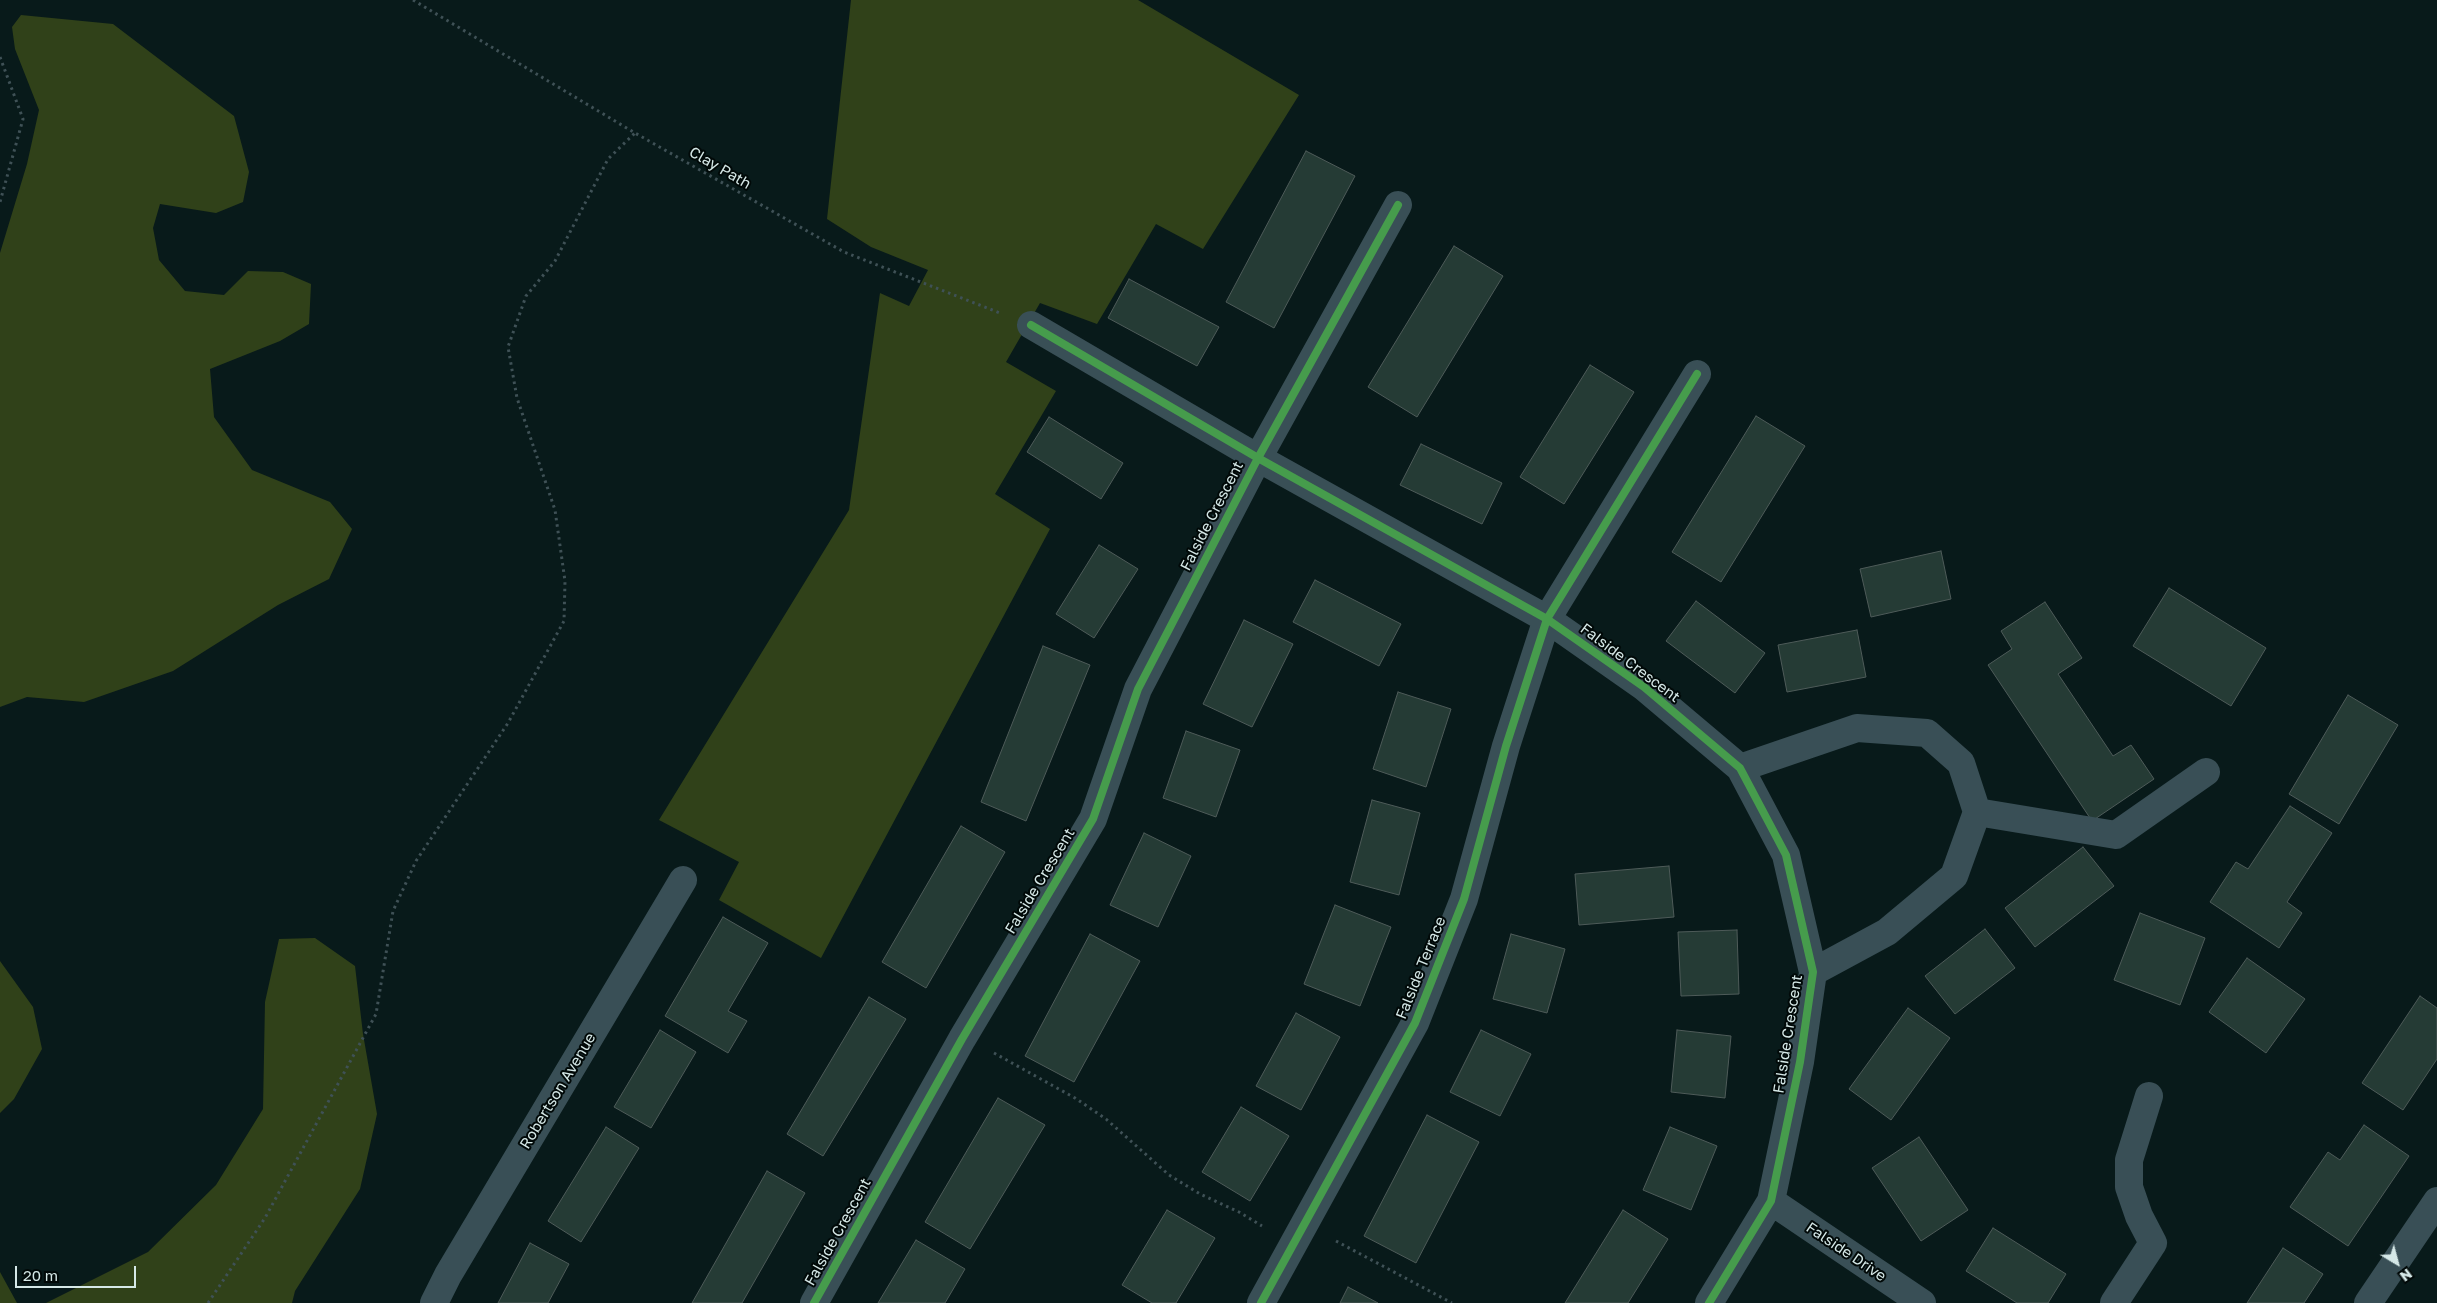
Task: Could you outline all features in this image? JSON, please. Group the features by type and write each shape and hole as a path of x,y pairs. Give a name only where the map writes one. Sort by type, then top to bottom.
{"street":[{"name":"Falside Crescent","path":"814,1303 962,1038 1094,819 1138,689 1258,458 1398,205"},
{"name":"Falside Crescent","path":"1031,325 1258,458 1547,619 1644,688 1740,768 1786,855 1813,972 1800,1062 1771,1201 1709,1303"},
{"path":"1547,619 1697,374"},
{"name":"Falside Terrace","path":"1261,1303 1415,1023 1464,899 1506,746 1547,619"},
{"path":"1740,768 1857,728 1928,733 1960,763 1977,812 1954,876 1887,932 1813,972"},
{"path":"1977,812 2116,835 2206,772"},
{"name":"Robertson Avenue","path":"434,1303 448,1275 683,880"},
{"path":"2114,1303 2153,1243 2128,1187 2129,1160 2149,1096"},
{"name":"Falside Drive","path":"1771,1201 1922,1303"},
{"path":"2368,1303 2437,1201"}],"path":[{"path":"0,57 23,119 0,202"},
{"path":"208,1303 265,1218 376,1014 392,911 416,861 508,723 564,621 565,581 555,510 517,398 508,347 526,296 555,261 608,159 635,133"},
{"path":"962,1038 1075,1098 1106,1119 1169,1175 1200,1194 1452,1303"}],"green space":[{"path":"851,0 1138,0 1299,95 1203,249 1156,224 1097,324 1040,303 1006,362 1056,391 995,494 1050,529 821,958 719,900 739,862 659,820 849,510 880,293 909,306 928,270 871,247 827,219"},
{"path":"21,15 113,24 234,116 249,172 243,202 216,213 160,204 153,228 159,260 185,291 224,295 248,271 283,272 311,284 309,324 280,341 210,369 214,417 252,470 330,502 352,529 329,579 278,605 173,671 84,702 27,697 0,707 0,253 27,164 39,110 15,49 12,27"},
{"path":"315,938 355,966 363,1034 377,1114 360,1189 295,1291 292,1303 46,1303 148,1252 216,1185 263,1109 265,1002 279,939"},
{"path":"0,961 33,1007 42,1049 14,1099 0,1113"},
{"path":"0,1272 17,1303 0,1303"}],"building":[{"path":"1306,151 1355,176 1274,328 1226,302"},
{"path":"1454,246 1503,276 1417,417 1368,387"},
{"path":"1129,279 1219,327 1197,366 1108,318"},
{"path":"1590,365 1634,392 1564,504 1520,477"},
{"path":"1756,416 1805,446 1721,582 1672,552"},
{"path":"1049,417 1123,463 1101,499 1027,452"},
{"path":"1421,444 1502,483 1482,524 1400,485"},
{"path":"1099,545 1138,569 1094,638 1056,614"},
{"path":"1941,551 1951,599 1871,617 1860,569"},
{"path":"1315,580 1401,624 1379,666 1293,622"},
{"path":"2169,588 2266,648 2231,706 2133,646"},
{"path":"1696,601 1765,653 1735,693 1666,641"},
{"path":"2045,602 2082,658 2058,674 2113,756 2131,745 2154,779 2092,821 1988,665 2012,649 2001,631"},
{"path":"1244,620 1293,644 1252,727 1203,704"},
{"path":"1857,630 1866,677 1787,692 1778,645"},
{"path":"1043,646 1090,665 1026,821 981,802"},
{"path":"1398,692 1451,709 1426,787 1373,769"},
{"path":"2348,695 2398,725 2339,824 2289,794"},
{"path":"1186,731 1240,750 1216,817 1163,798"},
{"path":"1372,800 1420,813 1399,895 1350,882"},
{"path":"2290,806 2332,833 2287,902 2302,913 2279,948 2210,902 2236,862 2248,869"},
{"path":"961,826 1005,852 926,988 882,962"},
{"path":"1144,833 1191,856 1158,927 1110,905"},
{"path":"2083,847 2114,886 2035,947 2005,908"},
{"path":"1669,866 1674,917 1579,925 1575,874"},
{"path":"1335,905 1391,927 1360,1006 1304,984"},
{"path":"2140,913 2205,938 2180,1005 2114,980"},
{"path":"723,917 768,943 728,1011 747,1021 728,1053 665,1016"},
{"path":"1985,929 2015,968 1955,1014 1925,976"},
{"path":"1737,930 1739,994 1681,996 1678,932"},
{"path":"1090,934 1140,961 1074,1082 1025,1056"},
{"path":"1511,934 1565,949 1547,1013 1493,999"},
{"path":"2247,958 2305,999 2266,1053 2209,1012"},
{"path":"2420,996 2437,1008 2437,1059 2403,1110 2362,1083"},
{"path":"869,997 906,1019 823,1156 787,1134"},
{"path":"1908,1008 1950,1038 1891,1120 1849,1089"},
{"path":"1296,1013 1340,1037 1301,1110 1256,1086"},
{"path":"660,1030 696,1052 651,1128 614,1107"},
{"path":"1481,1030 1531,1054 1500,1116 1450,1092"},
{"path":"1677,1030 1731,1036 1725,1098 1671,1092"},
{"path":"998,1098 1045,1125 970,1249 925,1222"},
{"path":"1241,1107 1289,1136 1250,1201 1202,1172"},
{"path":"1427,1115 1479,1142 1416,1263 1364,1236"},
{"path":"2364,1125 2409,1156 2348,1246 2290,1207 2328,1152 2340,1160"},
{"path":"606,1127 639,1148 581,1242 548,1221"},
{"path":"1670,1127 1717,1146 1691,1210 1643,1190"},
{"path":"1919,1137 1968,1210 1921,1241 1872,1168"},
{"path":"767,1171 805,1193 742,1303 692,1303"},
{"path":"1167,1210 1215,1238 1176,1303 1152,1303 1122,1285"},
{"path":"1623,1210 1668,1239 1628,1303 1565,1303"},
{"path":"1993,1228 2066,1274 2048,1303 2017,1303 1966,1271"},
{"path":"916,1240 965,1269 945,1303 878,1303"},
{"path":"530,1243 569,1264 548,1303 498,1303"},
{"path":"2283,1248 2323,1274 2304,1303 2247,1303"},
{"path":"1348,1287 1378,1303 1340,1303"}],"cycle path":[{"path":"814,1303 962,1039 1093,819 1138,689 1258,458 1398,205"},
{"path":"1031,325 1258,458 1547,619 1644,687 1740,768 1786,855 1813,972 1800,1062 1771,1201 1709,1303"},
{"path":"1261,1303 1415,1023 1464,899 1506,746 1547,619 1697,374"}]}
